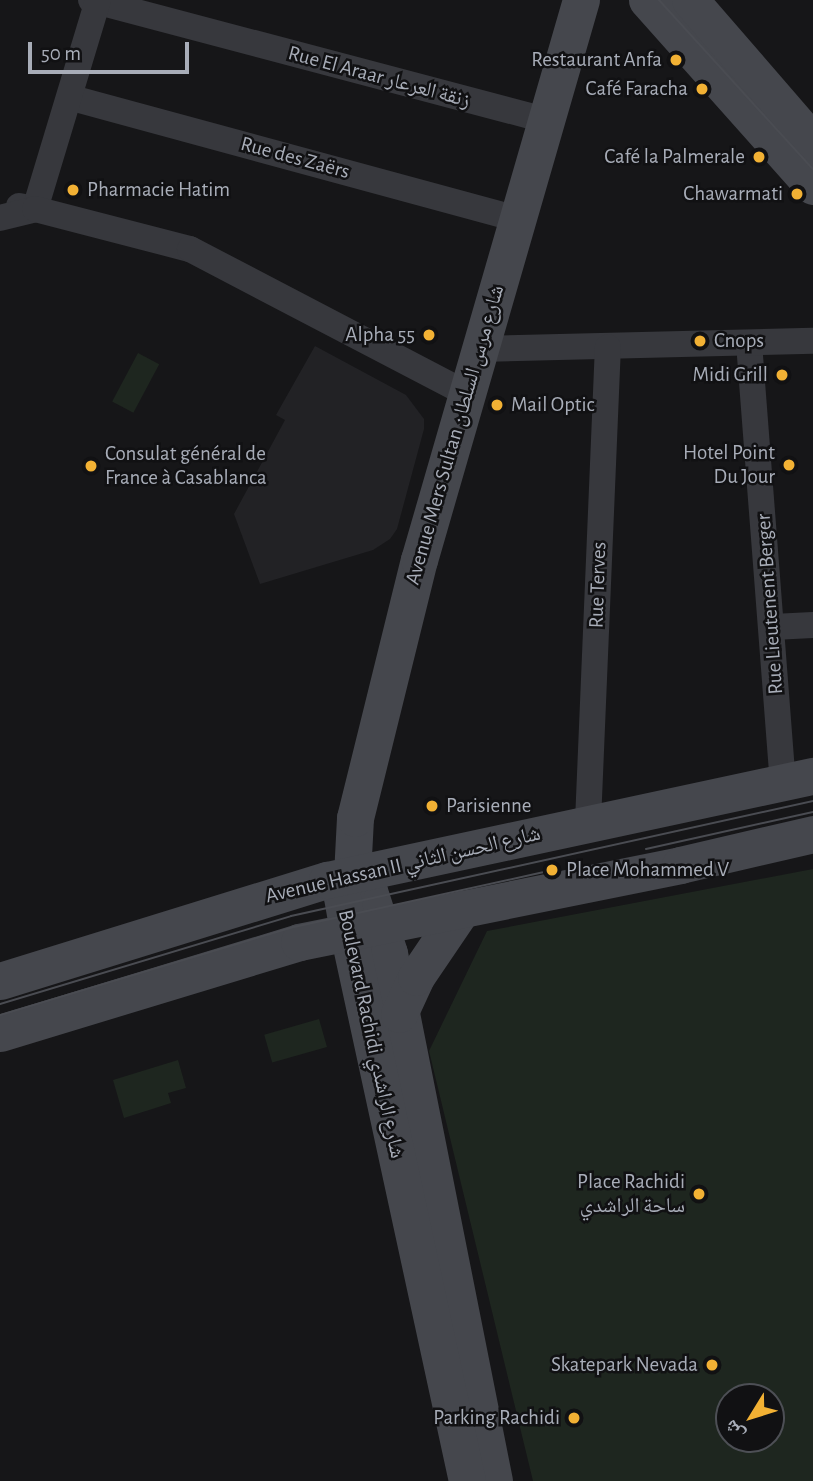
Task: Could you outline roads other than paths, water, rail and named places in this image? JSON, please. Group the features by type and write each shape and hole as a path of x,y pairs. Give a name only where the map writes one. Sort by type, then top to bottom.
{"main road":[{"name":"Avenue Mers Sultan شارع مرس السلطان","path":"352,874 355,818 419,560 581,0"},
{"path":"648,0 813,186"},
{"path":"690,0 813,142"},
{"name":"Avenue Hassan II شارع الحسن الثاني","path":"0,981 352,874 798,779"},
{"path":"0,1033 299,942 813,834"},
{"name":"Boulevard Rachidi شارع الراشدي","path":"352,874 342,897 365,929 399,1014 494,1481"},
{"path":"399,1014 416,977 462,908"},
{"name":"Boulevard Rachidi شارع الراشدي","path":"365,929 467,1481"}],"street":[{"name":"Rue El Araar زنقة العرعار","path":"95,1 546,120"},
{"path":"35,209 72,98 95,1"},
{"name":"Rue des Zaërs","path":"72,98 517,219"},
{"path":"0,202 190,249 467,394"},
{"path":"0,218 35,209"},
{"path":"480,349 813,341"},
{"name":"Rue Lieutenent Berger","path":"748,343 773,627 798,779"},
{"name":"Rue Terves","path":"589,822 608,347"},
{"path":"773,627 813,625"}],"tram line":[{"path":"659,0 813,169"},
{"path":"0,1004 291,916 813,801"},
{"path":"646,849 813,812"},
{"path":"0,1015 294,927 553,870"}],"place":[{"name":"Restaurant Anfa","path":"676,60"},
{"name":"Café Faracha","path":"702,89"},
{"name":"Café la Palmerale","path":"759,157"},
{"name":"Pharmacie Hatim","path":"73,190"},
{"name":"Chawarmati","path":"797,194"},
{"name":"Alpha 55","path":"429,335"},
{"name":"Cnops","path":"700,341"},
{"name":"Midi Grill","path":"782,375"},
{"name":"Mail Optic","path":"497,405"},
{"name":"Hotel Point Du Jour","path":"789,465"},
{"name":"Consulat général de France à Casablanca","path":"91,466"},
{"name":"Parisienne","path":"432,806"},
{"name":"Place Mohammed V","path":"552,870"},
{"name":"Place Rachidi ساحة الراشدي","path":"699,1194"},
{"name":"Skatepark Nevada","path":"712,1365"},
{"name":"Parking Rachidi","path":"574,1418"}]}
